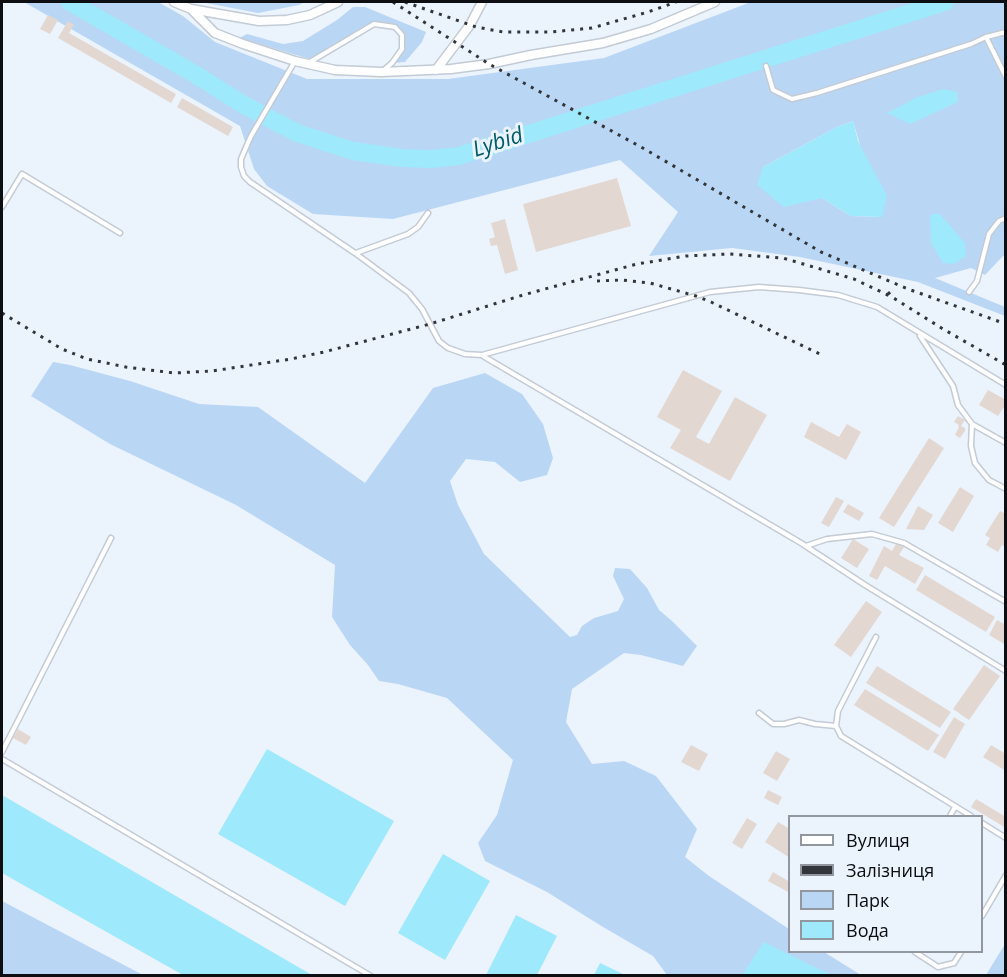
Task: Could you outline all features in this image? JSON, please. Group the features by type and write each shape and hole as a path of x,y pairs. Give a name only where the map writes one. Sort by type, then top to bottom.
{"street":[{"path":"174,2 191,9 259,21 287,20 310,15 339,2"},
{"path":"436,70 470,25 482,2"},
{"path":"191,9 215,33 295,61 335,70 381,72 436,70 489,64 531,54 603,44 651,29 715,2"}],"lane":[{"path":"307,64 374,24 395,27 402,35 402,49 392,63 381,72"},
{"path":"766,66 773,90 792,99 1005,32"},
{"path":"986,37 1005,77"},
{"path":"295,61 251,136 241,159 244,176 408,293 422,309 439,340 448,348 465,354 482,355 710,292 759,287 838,295 877,308 1005,385"},
{"path":"2,207 22,174 120,233"},
{"path":"356,254 408,234 418,227 428,213"},
{"path":"969,292 977,281 989,234 999,221 1005,218"},
{"path":"917,333 953,386 958,405 972,423 1005,443"},
{"path":"482,355 806,546 1005,672"},
{"path":"972,423 971,446 975,463 989,480 1005,489"},
{"path":"806,546 828,538 872,534 904,543 1005,602"},
{"path":"2,752 111,538"},
{"path":"876,637 838,711 836,726 841,736 969,815"},
{"path":"759,713 773,724 799,720 836,726"},
{"path":"2,759 371,975"},
{"path":"951,815 955,807"},
{"path":"983,824 1005,838"},
{"path":"983,913 1005,875"},
{"path":"918,953 938,967 954,963 960,953"}],"green space":[{"path":"24,2 158,2 183,16 215,42 307,79 448,79 604,58 751,2 1005,2 1005,256 985,275 971,268 935,278 1005,307 1005,316 918,282 800,257 732,248 649,256 678,212 620,160 393,219 313,214 267,186 254,169 240,126","holes":["853,121 881,217 851,216 763,167 837,127"]},
{"path":"201,2 305,2 258,13"},
{"path":"353,7 365,7 426,32 422,42 405,62 392,63 402,49 402,35 395,27 374,25 315,59 240,38 247,34 283,44 303,41"},
{"path":"53,362 130,381 199,404 258,407 365,483 433,388 485,373 522,394 543,424 553,458 547,475 520,482 495,462 466,459 450,481 458,505 484,554 570,637 577,635 582,626 594,618 618,611 624,599 613,576 615,568 630,569 647,588 659,610 697,646 683,666 624,653 572,689 566,722 592,764 624,761 656,776 697,829 685,857 709,876 788,928 788,953 826,953 861,975 667,975 653,956 547,892 485,861 478,843 497,815 513,760 447,698 379,681 350,645 332,617 335,565 236,505 110,444 31,396"},
{"path":"2,901 143,975 2,975"},
{"path":"1005,944 1005,975 986,975"}],"water":[{"path":"943,89 957,92 958,102 910,124 887,113 918,97"},
{"path":"853,121 858,141 887,196 882,217 851,216 822,198 784,207 757,185 763,167 837,127"},
{"path":"939,213 965,243 966,256 954,264 943,263 931,243 930,215"},
{"path":"267,749 394,821 345,906 218,834"},
{"path":"2,795 312,975 183,975 2,873"},
{"path":"443,854 490,881 445,960 398,933"},
{"path":"516,915 557,936 537,975 486,975"},
{"path":"764,942 831,975 742,975"},
{"path":"600,963 625,975 594,975"}],"building":[{"path":"48,15 58,20 50,34 40,29"},
{"path":"68,21 74,25 69,33 176,94 171,103 58,38"},
{"path":"182,98 233,127 228,136 177,107"},
{"path":"617,178 631,226 536,252 523,204"},
{"path":"505,219 518,270 505,274 497,245 491,246 489,239 495,237 491,223"},
{"path":"683,370 722,391 696,437 709,444 735,397 767,415 730,481 670,448 681,430 657,417"},
{"path":"988,390 1006,400 998,416 979,405"},
{"path":"958,416 965,420 961,426 965,428 965,431 960,438 955,435 959,425 954,422"},
{"path":"811,422 839,437 847,424 861,432 846,460 804,437"},
{"path":"929,438 944,448 894,527 879,518"},
{"path":"960,487 974,496 953,532 938,523"},
{"path":"836,497 844,501 829,527 821,523"},
{"path":"848,504 864,513 859,521 843,512"},
{"path":"918,506 933,515 924,530 906,529"},
{"path":"1000,511 1006,514 1006,547 1002,545 998,552 986,545 990,538 985,535"},
{"path":"853,539 869,549 857,568 841,558"},
{"path":"897,542 904,547 899,555 924,568 915,584 885,566 877,580 869,576 884,546 892,551"},
{"path":"925,575 995,617 986,632 916,590"},
{"path":"866,601 882,612 851,657 834,645"},
{"path":"997,620 1006,625 1006,645 989,635"},
{"path":"984,665 1000,676 969,720 953,709"},
{"path":"877,666 951,712 940,728 866,683"},
{"path":"865,689 939,735 928,751 854,705"},
{"path":"954,717 965,724 945,759 933,752"},
{"path":"18,729 31,737 26,745 13,738"},
{"path":"691,745 708,754 699,771 681,762"},
{"path":"991,745 1006,754 1006,771 983,757"},
{"path":"776,751 790,759 777,781 763,773"},
{"path":"768,790 782,797 778,805 764,798"},
{"path":"976,799 1006,817 1006,828 971,807"},
{"path":"747,818 757,824 742,849 732,843"},
{"path":"778,822 788,828 788,857 765,842"},
{"path":"773,872 788,881 788,892 768,881"}],"waterway":[{"name":"Lybid","path":"70,2 244,105 297,133 353,151 402,158 431,159 459,156 945,2"}],"railway":[{"path":"393,2 489,64 641,147 821,252 908,289 1006,324"},
{"path":"405,2 476,27 503,32 551,32 592,28 676,2"},
{"path":"2,313 62,349 87,359 174,373 212,371 324,352 637,264 686,256 729,254 783,258 854,279 892,297"},
{"path":"597,281 621,280 650,283 696,296 824,356"},
{"path":"888,292 892,297 943,329 1006,365"}]}
